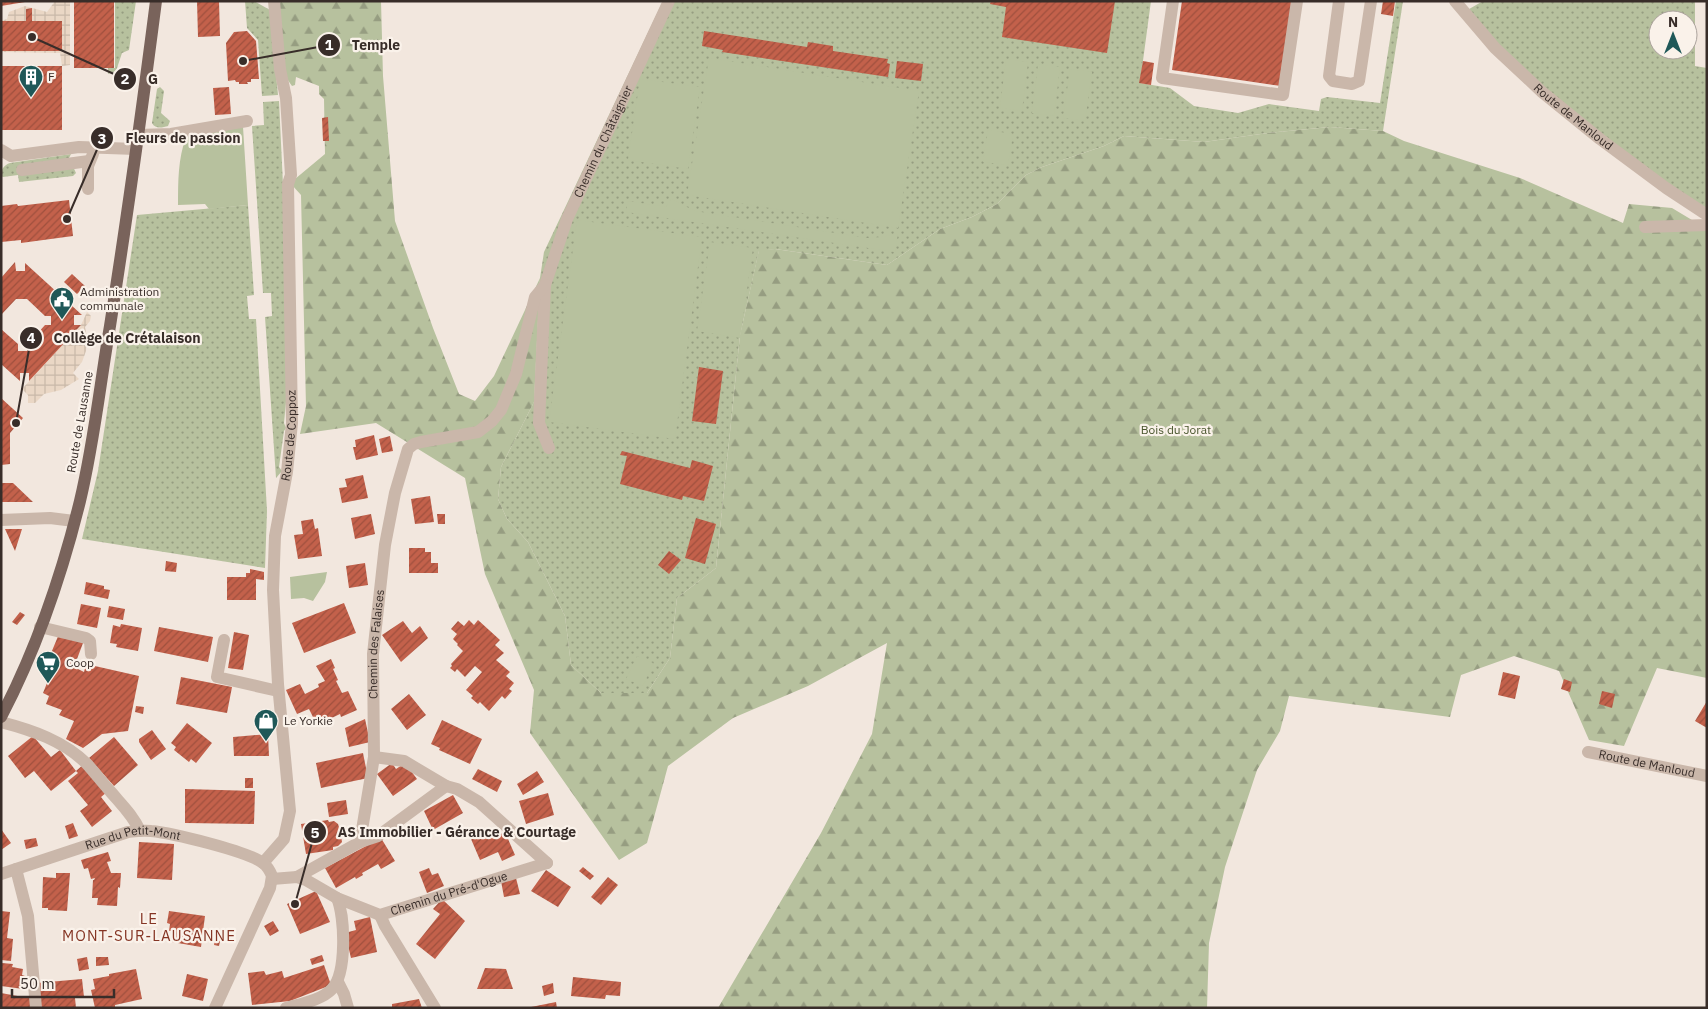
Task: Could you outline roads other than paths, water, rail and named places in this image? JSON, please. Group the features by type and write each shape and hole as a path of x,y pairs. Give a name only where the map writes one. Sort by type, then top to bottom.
{"main road":[{"name":"Route de Lausanne","path":"1,717 11,698 57,580 74,521 90,450 136,149 156,1"}],"street":[{"name":"Chemin du Châtaignier","path":"549,448 539,423 545,285 567,219 669,1"},
{"path":"1173,1 1162,78 1283,95 1297,1"},
{"path":"1339,1 1329,76 1333,81 1352,84 1360,81 1372,1"},
{"name":"Route de Manloud","path":"1455,1 1495,48 1542,92 1666,188 1707,215"},
{"name":"Route de Coppoz","path":"263,863 284,838 290,818 278,691 273,590 276,536 292,423 288,184 291,171 286,98 271,2"},
{"path":"138,135 171,134 248,121"},
{"path":"2,150 11,156 79,147 136,149"},
{"path":"88,189 89,161 97,148"},
{"path":"22,170 89,161"},
{"path":"1645,227 1707,226"},
{"name":"Chemin du Châtaignier","path":"408,448 421,442 478,432 492,421 501,410 516,374 536,297 545,285"},
{"name":"Chemin des Falaises","path":"360,842 374,757 373,670 376,620 385,545 395,493 408,448"},
{"path":"1,520 50,518 74,521"},
{"path":"40,627 86,638 90,641 91,654"},
{"path":"224,640 217,677 278,691"},
{"path":"1,722 22,727 53,740 77,756 87,764 125,807 135,820 140,831"},
{"name":"Route de Manloud","path":"1588,752 1707,776"},
{"path":"272,879 297,877 360,842 378,836 446,786 404,761 374,757"},
{"name":"Chemin du Pré-d'Ogue","path":"297,877 310,881 337,898 380,915 547,863 479,802 457,789 446,786"},
{"name":"Rue du Petit-Mont","path":"1,874 128,832 140,831 165,833 228,849 250,856 263,863"},
{"path":"218,1007 270,888 272,879 270,871 263,863"},
{"path":"16,869 28,916 36,1008"},
{"path":"286,1008 324,995 338,982 341,970 342,916 337,898"},
{"path":"380,915 435,1008"},
{"path":"338,982 348,1008"}],"place":[{"name":"G","path":"32,37"},
{"name":"Temple","path":"243,61"},
{"name":"F","path":"31,98"},
{"name":"Fleurs de passion","path":"67,219"},
{"name":"Administration communale","path":"62,320"},
{"name":"Collège de Crétalaison","path":"16,423"},
{"name":"Coop","path":"48,684"},
{"name":"Le Yorkie","path":"266,742"},
{"name":"AS Immobilier - Gérance & Courtage","path":"295,904"}],"district":[{"name":"LE MONT-SUR-LAUSANNE","path":"149,928"}],"park label":[{"name":"Bois du Jorat","path":"1176,430"}]}
